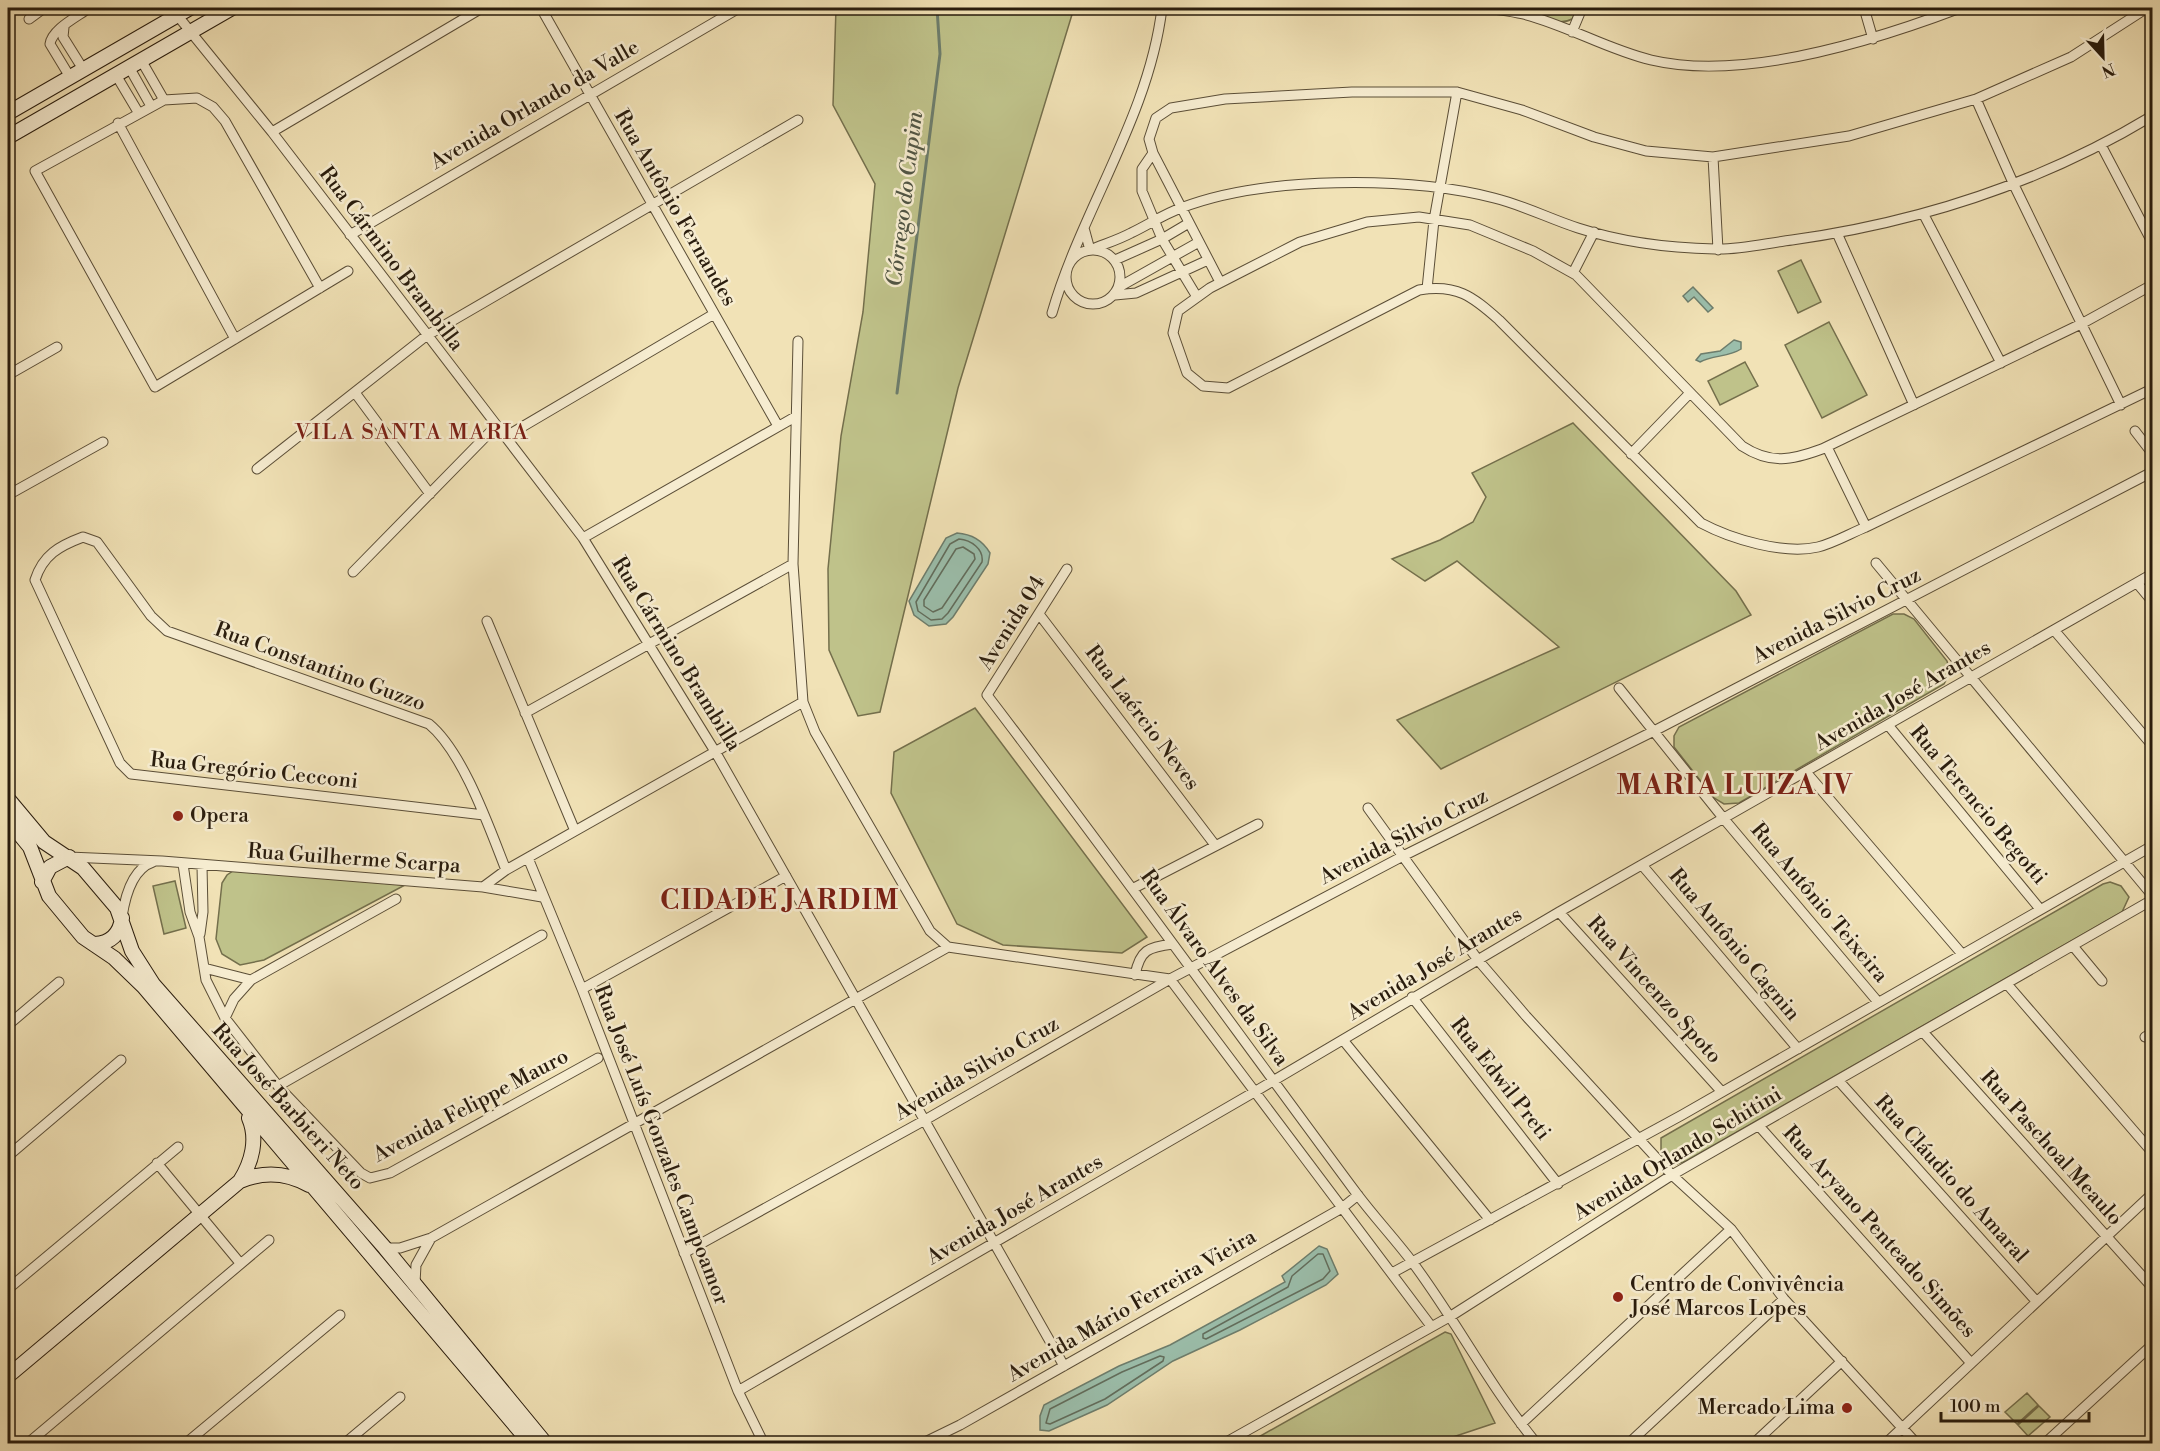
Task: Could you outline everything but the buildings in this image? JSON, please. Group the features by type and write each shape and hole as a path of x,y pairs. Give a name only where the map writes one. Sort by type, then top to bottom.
{"main road":[{"path":"8,113 190,8"},
{"path":"8,137 232,8"},
{"name":"Rua José Barbieri Neto","path":"8,799 44,842 83,868 110,900 122,918 132,951 153,984 416,1283 546,1443"},
{"name":"Rua José Barbieri Neto","path":"8,820 30,847 39,865 42,882 49,896 76,928 144,987 245,1109 316,1189 531,1443"},
{"path":"42,882 50,867 69,857"},
{"path":"95,944 114,937 120,929 122,918"},
{"path":"240,1181 247,1169 254,1132 245,1109"},
{"path":"8,1376 199,1213 240,1181 253,1175 281,1174 295,1178 316,1189"}],"street":[{"path":"29,19 44,8"},
{"path":"70,77 50,44 52,35 89,8"},
{"path":"272,132 482,8"},
{"name":"Rua Antônio Fernandes","path":"541,8 778,426"},
{"name":"Avenida Orlando da Valle","path":"350,235 739,8"},
{"path":"1075,298 1059,302 1052,313 1068,265 1128,128 1152,59 1162,8"},
{"path":"1205,8 1246,8"},
{"path":"1487,8 1520,11 1628,53 1681,64 1742,63 1829,50 1873,39 1960,8"},
{"path":"1572,32 1581,8"},
{"path":"1864,8 1873,39"},
{"path":"1220,282 1153,153 1149,139 1156,118 1171,108 1225,99 1352,92 1457,92 1522,110 1594,137 1646,151 1713,157 1849,136 1976,99 2071,57 2147,8"},
{"name":"Rua Cármino Brambilla","path":"177,15 189,33 272,132 583,538 716,753 996,1242 1064,1366"},
{"path":"64,27 63,37 83,69"},
{"path":"135,64 164,99"},
{"path":"135,64 151,106"},
{"path":"116,75 138,112"},
{"path":"1427,288 1434,220 1457,92"},
{"path":"320,288 225,121 213,107 197,98 164,99 35,171 155,387 320,288 348,271"},
{"path":"1976,99 2014,185 2121,405"},
{"path":"1199,242 1146,271 1100,304 1082,303 1075,298 1066,283 1068,265 1081,252 1127,236 1182,207 1259,187 1379,183 1439,188 1495,198 1594,232 1645,244 1718,250 1837,233 1924,215 2014,185 2101,145 2152,116"},
{"path":"257,469 356,394 426,336 652,202 798,120"},
{"path":"118,123 235,339"},
{"path":"2101,145 2152,242"},
{"path":"1153,153 1142,169 1142,191 1153,222 1197,297"},
{"path":"1713,157 1718,250"},
{"path":"1924,215 2001,363"},
{"path":"2152,285 2083,323 2001,363 1827,447 1792,460 1772,460 1756,455 1743,446 1689,394 1573,273 1533,250 1470,225 1419,218 1367,222 1300,242 1220,282 1197,297 1178,311 1173,333 1187,373 1203,386 1228,388 1419,290 1441,286 1471,295 1499,320 1701,523 1728,537 1774,546 1817,547 1866,527 2152,389"},
{"path":"1115,260 1162,239 1189,223"},
{"path":"1084,228 1090,250"},
{"path":"1573,273 1594,232"},
{"path":"1837,233 1914,405"},
{"path":"1090,250 1108,254 1115,260 1121,278 1117,291"},
{"path":"1117,291 1136,293 1208,260"},
{"path":"505,437 714,314"},
{"path":"798,341 793,564 803,702 815,732 930,931 948,947 1170,979 1431,1326"},
{"path":"8,375 57,346"},
{"path":"356,394 430,494"},
{"path":"1631,454 1689,394"},
{"path":"583,538 795,417"},
{"path":"353,572 496,426"},
{"path":"2135,431 2152,453"},
{"path":"8,495 103,442"},
{"path":"1827,447 1866,527"},
{"name":"Avenida Silvio Cruz","path":"684,1253 925,1120 1170,979 1405,855 1654,731 2152,472"},
{"name":"Rua Constantino Guzzo","path":"35,580 47,554 83,537 97,542 151,616 167,631 429,724 445,737 484,815 506,870"},
{"path":"1876,563 2152,895"},
{"path":"525,713 793,564"},
{"name":"Avenida 04","path":"987,695 1067,569"},
{"name":"Avenida José Arantes","path":"738,1391 1256,1091 1559,912 2152,574"},
{"name":"Rua Gregório Cecconi","path":"35,580 120,763 130,774 484,815"},
{"path":"2137,583 2152,601"},
{"name":"Rua Laércio Neves","path":"1039,614 1215,845"},
{"path":"487,621 575,831"},
{"path":"2054,630 2152,746"},
{"name":"Rua Antônio Teixeira","path":"1619,688 1724,819 1878,1002"},
{"name":"Rua Álvaro Alves da Silva","path":"987,695 1134,888 1190,969 1358,1196 1412,1262 1450,1316 1501,1398 1537,1443"},
{"path":"483,887 506,870 803,702"},
{"name":"Rua Terencio Begotti","path":"1888,725 2040,909"},
{"path":"1806,772 1962,954"},
{"path":"1368,808 1405,855 1478,960 1672,1175 1731,1229 1784,1299 1917,1443"},
{"path":"1134,888 1258,824"},
{"name":"Avenida Orlando Schitini","path":"1392,1273 1639,1139 2152,846"},
{"name":"Rua Guilherme Scarpa","path":"69,857 162,861 483,887 542,897"},
{"name":"Rua José Luís Gonzales Campoamor","path":"528,858 542,897 582,989 738,1391 764,1443"},
{"path":"122,918 126,900 136,876 145,865 162,861"},
{"path":"183,864 190,912 199,937 206,980 234,1034 278,1086 542,935"},
{"name":"Rua Antônio Cagnin","path":"1642,865 1798,1049"},
{"path":"199,937 203,912 202,866"},
{"path":"582,989 786,876"},
{"path":"225,1018 234,999 251,980 396,899"},
{"name":"Avenida Orlando Schitini","path":"1223,1443 1450,1316 1672,1175 2152,900"},
{"name":"Rua Vincenzo Spoto","path":"1559,912 1722,1092"},
{"path":"1135,975 1138,958 1146,951 1157,946 1173,944"},
{"path":"2073,946 2102,981"},
{"path":"385,1248 400,1248 431,1238 948,947"},
{"path":"204,968 251,980"},
{"path":"8,1025 59,982"},
{"path":"2007,984 2152,1152"},
{"name":"Rua Edwil Preti","path":"1413,997 1558,1184"},
{"name":"Rua Paschoal Meaulo","path":"1923,1032 2152,1287"},
{"path":"1343,1040 1490,1221"},
{"name":"Avenida Felippe Mauro","path":"278,1086 361,1173 370,1178 390,1173 598,1058"},
{"path":"8,1156 121,1060"},
{"name":"Rua Cláudio do Amaral","path":"1838,1080 2037,1302"},
{"name":"Rua Aryano Penteado Simões","path":"1760,1126 1971,1363"},
{"path":"8,1289 178,1147"},
{"path":"157,1163 240,1263"},
{"path":"1885,1443 2152,1194"},
{"name":"Avenida Mário Ferreira Vieira","path":"921,1443 960,1425 1342,1208 1358,1196"},
{"path":"1521,1424 1731,1229"},
{"path":"416,1283 417,1265 431,1238"},
{"path":"27,1443 269,1240"},
{"path":"1628,1443 1784,1299"},
{"path":"185,1443 340,1315"},
{"path":"2044,1443 2152,1345"},
{"path":"1753,1443 1842,1361"},
{"path":"344,1443 400,1398"}],"green space":[{"path":"836,8 1074,8 958,388 880,712 858,716 829,650 828,569 841,436 863,312 875,184 833,105"},
{"path":"1524,8 1578,8 1572,19 1560,22 1541,18"},
{"path":"1801,260 1821,302 1798,313 1778,271"},
{"path":"1829,322 1867,395 1822,418 1785,345"},
{"path":"1745,362 1758,386 1720,405 1708,381"},
{"path":"1573,423 1736,591 1751,615 1441,769 1397,720 1559,647 1457,561 1425,581 1392,559 1440,540 1473,522 1486,497 1472,473"},
{"path":"1893,614 1904,614 1914,619 1947,661 1950,673 1944,684 1739,803 1724,804 1714,798 1674,747 1674,736 1679,727"},
{"path":"975,708 1147,937 1122,953 1003,945 957,924 891,793 894,752"},
{"path":"233,871 405,885 264,960 240,965 222,954 216,939 222,883"},
{"path":"175,881 186,928 164,934 153,886"},
{"path":"2110,882 2121,886 2129,897 2122,912 1686,1161 1674,1165 1661,1155 1661,1138"},
{"path":"1445,1332 1451,1334 1495,1423 1435,1443 1248,1443"},
{"path":"2027,1393 2038,1405 2017,1424 2005,1412"},
{"path":"2039,1406 2050,1417 2028,1436 2018,1425"}],"water":[{"path":"1693,287 1713,308 1708,312 1694,297 1688,302 1683,296"},
{"path":"1734,340 1741,342 1741,349 1700,362 1696,360 1701,354 1720,351"},
{"path":"957,533 972,537 984,545 990,553 988,564 953,617 946,624 929,626 914,615 909,601 946,538"},
{"path":"1319,1246 1327,1249 1338,1274 1326,1285 1240,1330 1173,1361 1107,1405 1049,1431 1040,1430 1040,1416 1044,1405 1119,1366 1170,1345 1285,1282 1282,1276"}],"waterway":[{"name":"Córrego do Cupim","path":"897,393 940,54 937,8"}],"place":[{"name":"Opera","path":"178,816"},
{"name":"Centro de Convivência José Marcos Lopes","path":"1618,1297"},
{"name":"Mercado Lima","path":"1847,1408"}],"district":[{"name":"VILA SANTA MARIA","path":"412,432"},
{"name":"MARIA LUIZA IV","path":"1735,786"},
{"name":"CIDADE JARDIM","path":"780,901"}]}
